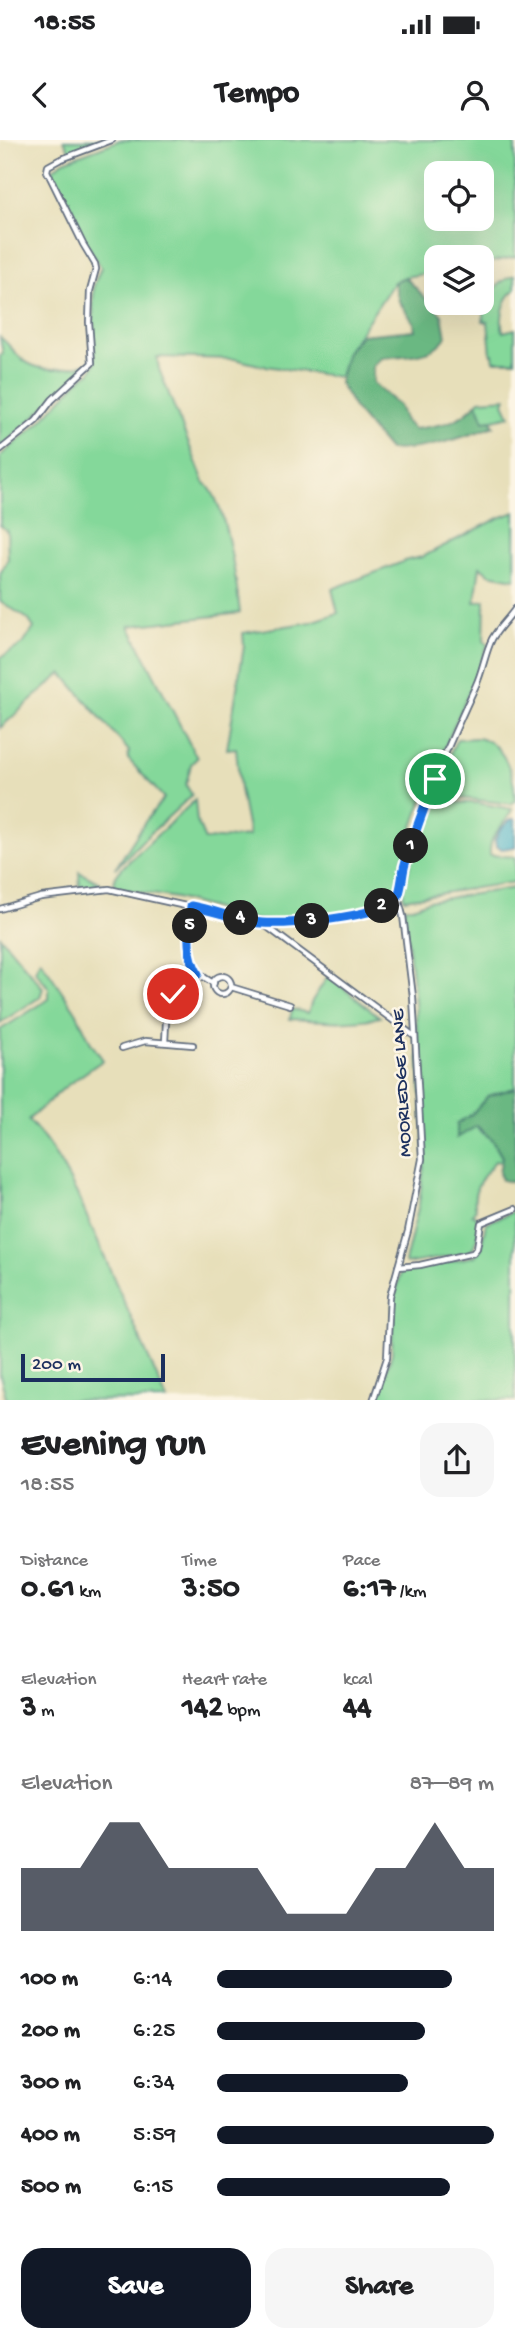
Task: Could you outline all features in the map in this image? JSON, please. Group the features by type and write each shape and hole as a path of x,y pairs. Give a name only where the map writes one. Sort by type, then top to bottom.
{"street":[{"path":"0,450 36,421 52,400 92,363 89,322 90,291 95,264 47,171 48,166 59,160 112,140"},
{"path":"0,909 41,897 103,889 119,890 262,923 338,919 378,908 398,897 418,821 448,746 494,637 515,609"},
{"name":"MOORLEDGE LANE","path":"373,1400 387,1358 390,1296 408,1231 422,1159 410,974 401,901 398,897"},
{"path":"191,906 188,946 191,961 198,974 214,983 219,993 227,992 231,987 230,981 224,976 214,983"},
{"path":"262,923 414,1036"},
{"path":"165,1042 166,1004 173,994 198,974"},
{"path":"231,987 290,1005"},
{"path":"126,1038 129,1045"},
{"path":"122,1048 145,1041 193,1045"},
{"path":"398,1267 473,1253 477,1248 481,1223 515,1209"}],"green space":[{"path":"64,140 105,140 70,152"},
{"path":"120,140 515,140 515,257 494,261 494,245 424,245 424,274 394,282 347,352 339,377 235,359 157,357 159,369 204,482 212,491 224,524 240,613 129,626 197,758 191,764 186,785 192,795 115,869 164,798 128,759 129,751 62,673 0,728 0,658 23,644 34,628 28,619 0,601 0,574 8,559 7,531 0,525 0,456 39,423 82,377 90,373 95,364 94,285 101,267 84,240 52,170 64,161"},
{"path":"515,275 515,290 503,309 503,332 515,329 515,361 494,361 488,322 483,321 484,315 494,315 494,290 507,278"},
{"path":"405,277 424,297 424,315 442,315 446,337 433,349 425,352 381,358 373,366 373,383 399,406 405,421 414,429 441,425 456,419 477,403 484,421 491,420 494,426 442,443 389,450 356,411 339,382 347,352 361,335 415,330 414,323 399,301 394,282"},
{"path":"0,337 27,363 35,366 53,369 89,363 0,447 0,355 3,354"},
{"path":"506,398 504,403 510,416 484,422 477,403 480,400"},
{"path":"515,512 515,579 489,574 480,566 475,602 485,600 484,641 488,644 412,829 395,894 391,899 372,907 335,916 270,921 256,920 176,898 114,888 115,877 124,866 195,800 197,821 205,840 249,836 236,748 227,749 244,646 243,633 311,622 338,613 332,589 422,557"},
{"path":"478,738 493,744 507,763 515,793 515,801 511,804 435,795 436,785 457,739"},
{"path":"439,802 477,803 512,809 494,835 490,855 515,857 515,882 404,899 403,890 425,811 429,805"},
{"path":"79,872 100,883 101,888 80,890"},
{"path":"515,888 515,1088 488,1096 472,1114 457,1124 477,1126 492,1140 502,1157 501,1162 495,1161 476,1189 476,1209 472,1214 477,1217 478,1231 469,1253 406,1264 419,1204 425,1157 415,1002 404,907"},
{"path":"0,936 43,988 40,997 0,1023"},
{"path":"40,959 76,1012 91,1043 103,1060 65,1087 28,1120 56,1155 77,1194 167,1400 7,1400 0,1375 0,1030 49,999 49,988 35,971"},
{"path":"328,976 380,1017 346,1021 290,1019 292,1009 308,1013 312,1001"},
{"path":"515,1088 515,1183 502,1180 499,1173 502,1157 492,1140 477,1126 457,1138 457,1124 472,1114 488,1096"},
{"path":"515,1211 515,1400 377,1400 392,1353 393,1305 401,1272 475,1256 481,1248 486,1223"}],"water":[{"path":"511,819 515,819 515,847 502,849 496,846 495,840"}],"route":[{"path":"173,994 198,974 191,961 188,946 191,906 254,922 320,921 378,908 398,897 418,821 435,779"}]}
